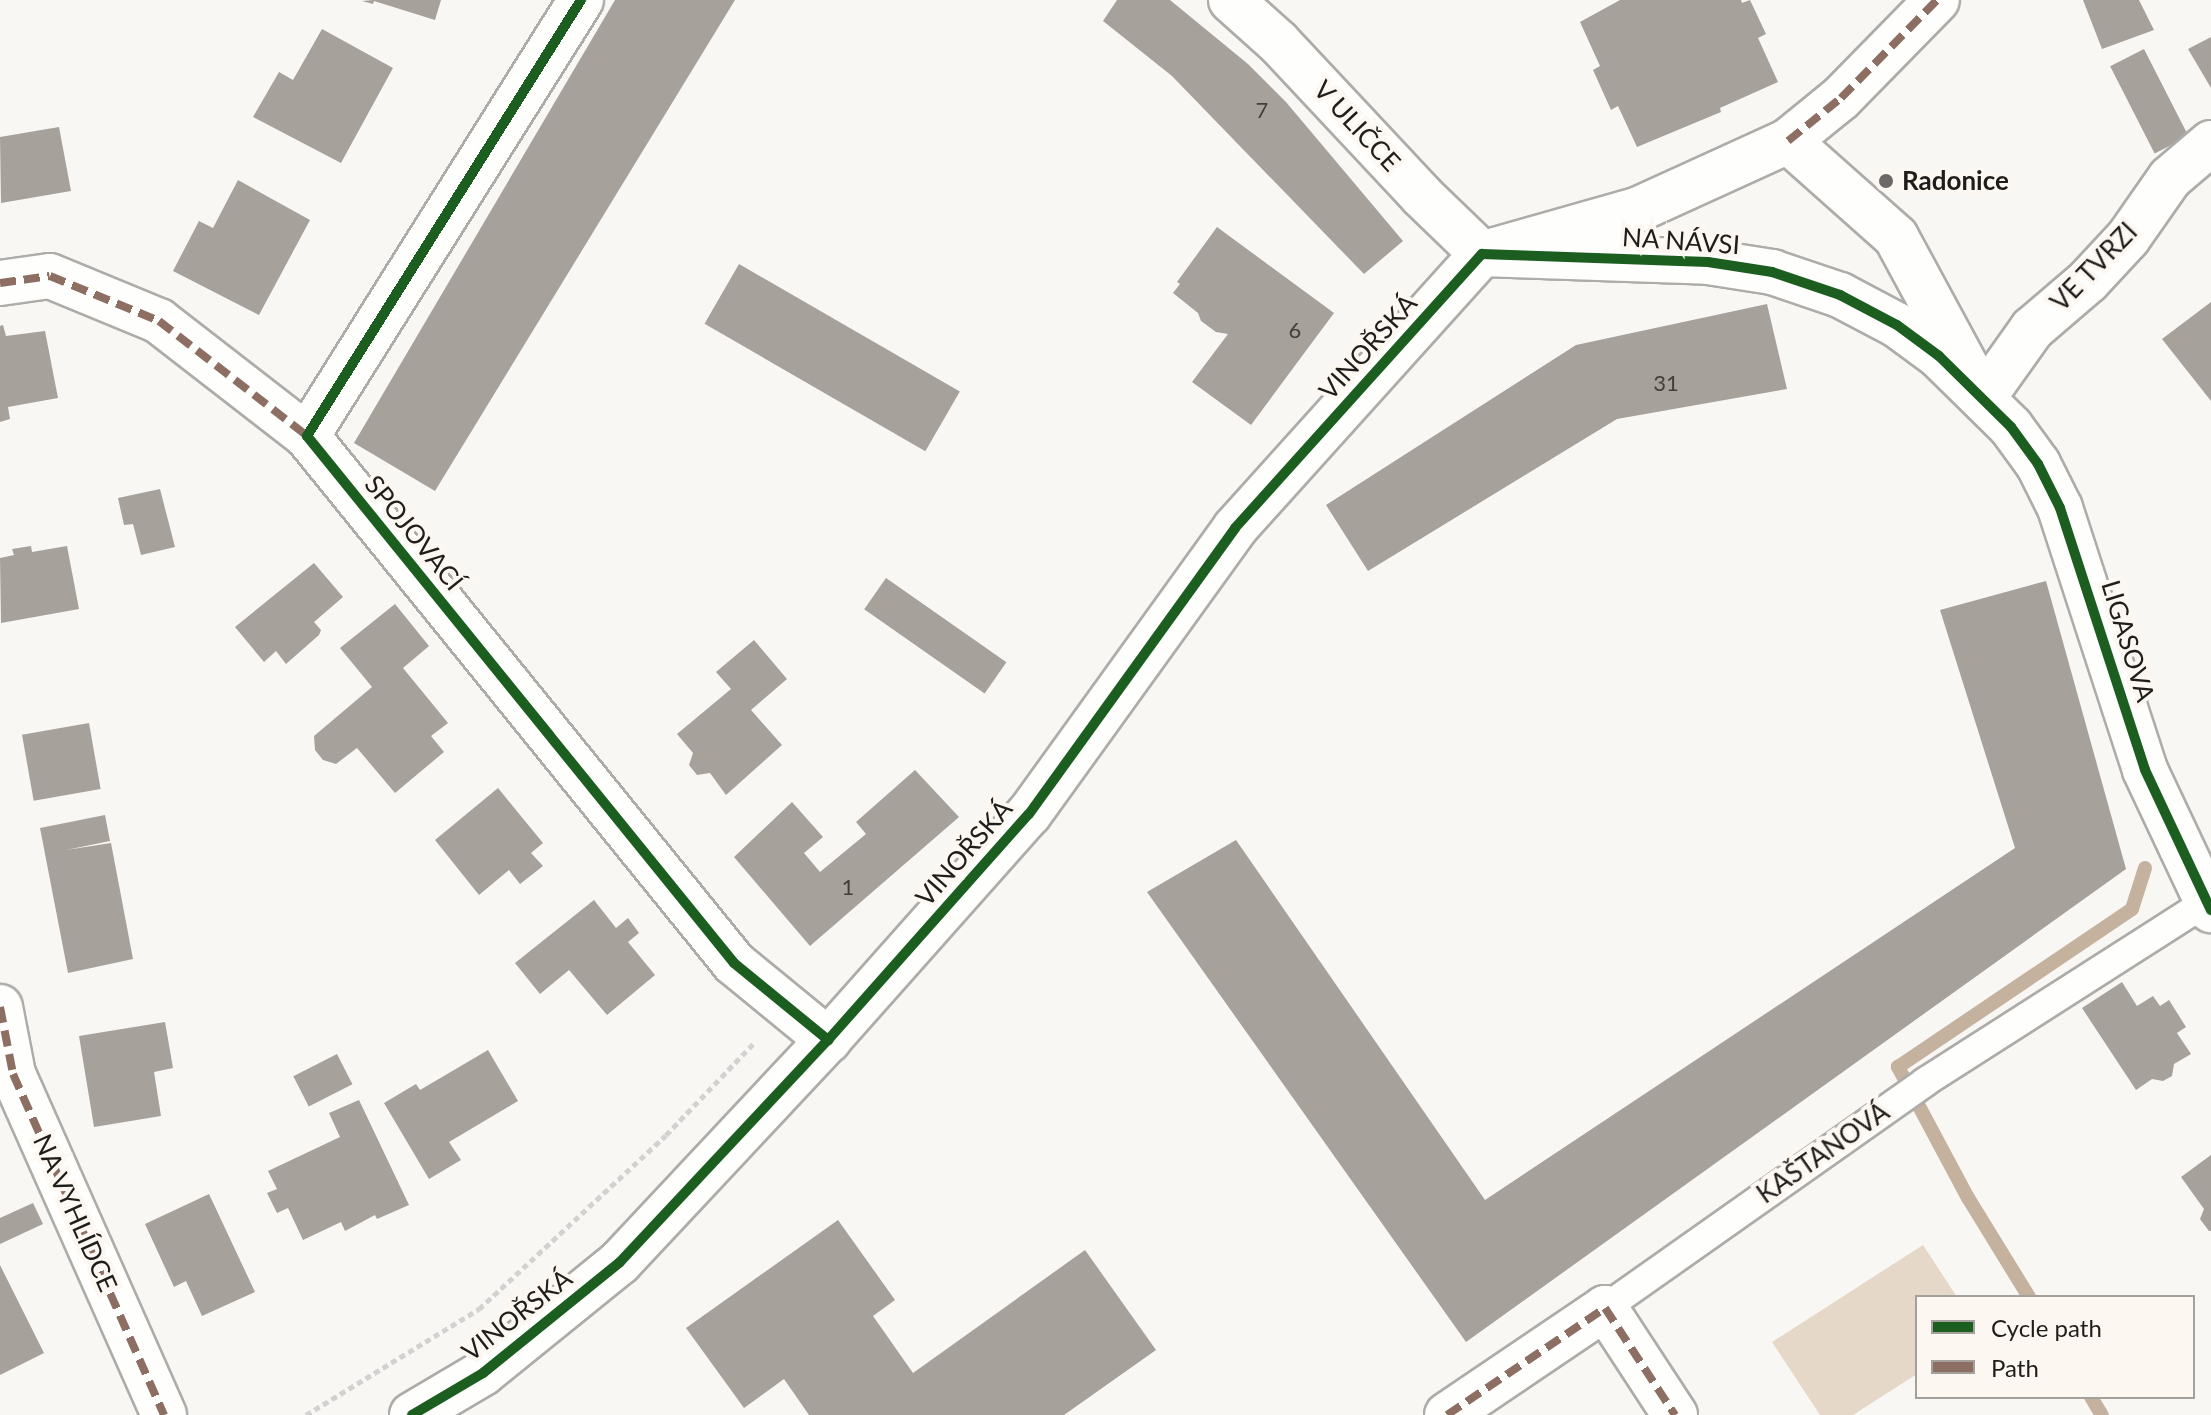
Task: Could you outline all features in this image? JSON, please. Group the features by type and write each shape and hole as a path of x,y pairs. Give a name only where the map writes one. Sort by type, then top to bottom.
{"street":[{"path":"307,436 581,0"},
{"name":"V ULIČCE","path":"1231,0 1278,42 1422,196 1482,254"},
{"name":"NA NÁVSI","path":"1482,254 1639,209 1788,141 1841,98 1937,0"},
{"path":"1788,141 1896,237 1983,398"},
{"name":"VE TVRZI","path":"1983,398 2032,329 2088,281 2128,238 2170,178 2211,143"},
{"name":"NA NÁVSI","path":"1482,254 1708,262 1772,272 1840,295 1897,325 1939,356 1983,398"},
{"name":"VINOŘSKÁ","path":"412,1415 483,1373 620,1262 828,1040 1029,814 1235,528 1482,254"},
{"name":"SPOJOVACÍ","path":"0,283 50,276 159,321 307,436 734,963 828,1040"},
{"name":"LIGASOVA","path":"1983,398 2038,464 2060,508 2145,770 2208,906"},
{"name":"NA VYHLÍDCE","path":"0,1007 13,1074 164,1415"},
{"path":"1605,1308 1675,1415"},
{"name":"KAŠTANOVÁ","path":"1447,1415 1605,1308"}],"lane":[{"name":"KAŠTANOVÁ","path":"1605,1308 1925,1082 2208,906"}],"path":[{"path":"306,1415 479,1309 666,1135 788,1008"}],"shaded area":[{"path":"1923,1245 1956,1295 1915,1295 1915,1375 1853,1415 1820,1415 1772,1342"}],"building":[{"path":"441,0 435,20 374,1 373,4 362,1"},
{"path":"615,0 735,0 435,491 354,443"},
{"path":"1117,0 1170,0 1248,64 1286,102 1403,241 1364,274 1172,76 1103,21"},
{"path":"1620,0 1741,0 1742,3 1750,0 1766,34 1758,38 1778,82 1720,108 1721,112 1637,147 1618,106 1611,110 1593,70 1600,66 1580,22"},
{"path":"2083,0 2139,0 2154,30 2102,49"},
{"path":"322,29 393,68 341,163 253,117 279,72 293,80"},
{"path":"2211,37 2211,88 2188,49"},
{"path":"2144,49 2188,136 2155,154 2110,66"},
{"path":"59,127 71,191 1,203 0,137"},
{"path":"238,180 310,220 259,315 173,271 199,221 213,228"},
{"path":"1217,227 1334,313 1251,425 1192,382 1228,334 1216,332 1201,321 1198,313 1173,293 1180,284 1177,282"},
{"path":"739,264 960,392 925,451 704,324"},
{"path":"2211,302 2211,401 2162,339"},
{"path":"1767,304 1787,389 1617,419 1368,571 1326,505 1576,345"},
{"path":"3,325 6,336 45,331 58,398 8,407 10,419 0,422 0,326"},
{"path":"160,489 175,547 141,555 133,524 124,525 118,498"},
{"path":"31,546 32,552 67,546 79,609 1,623 0,558 14,555 12,549"},
{"path":"314,563 343,597 314,622 321,630 319,635 286,664 276,651 264,662 235,627"},
{"path":"886,578 1006,662 985,693 864,609"},
{"path":"2046,581 2126,869 1466,1342 1147,892 1236,840 1485,1200 2015,848 1940,610"},
{"path":"395,604 429,646 403,668 448,723 431,736 444,752 395,793 357,748 336,764 323,760 315,750 314,736 372,687 340,648"},
{"path":"754,640 787,679 751,710 782,745 726,795 710,773 697,775 689,765 693,753 677,734 731,689 716,672"},
{"path":"89,723 101,789 34,801 22,735"},
{"path":"915,770 959,817 810,946 734,857 792,802 823,837 804,853 820,872 866,834 856,822"},
{"path":"498,788 543,843 531,853 543,866 520,884 509,870 479,895 435,840"},
{"path":"105,815 110,841 66,850 111,843 133,959 68,973 40,828"},
{"path":"594,900 616,928 628,918 639,933 628,942 655,975 607,1015 569,970 540,994 515,963"},
{"path":"2122,982 2137,1006 2153,996 2160,1006 2169,1000 2186,1027 2177,1033 2191,1054 2174,1064 2172,1076 2163,1081 2152,1079 2136,1090 2082,1008"},
{"path":"165,1022 173,1068 154,1072 161,1116 94,1127 79,1036"},
{"path":"488,1050 518,1101 449,1142 461,1160 429,1179 384,1103 416,1084 420,1090"},
{"path":"337,1054 352,1084 309,1107 293,1076"},
{"path":"359,1100 409,1205 377,1219 375,1215 345,1231 341,1222 303,1240 288,1208 277,1213 267,1193 277,1189 268,1171 340,1137 329,1113"},
{"path":"2211,1155 2209,1231 2200,1219 2204,1209 2181,1177"},
{"path":"209,1194 255,1292 202,1316 186,1281 174,1287 145,1224"},
{"path":"33,1203 43,1224 0,1244 0,1218"},
{"path":"838,1220 895,1300 873,1316 913,1373 1085,1250 1156,1350 1064,1415 809,1415 784,1379 744,1408 686,1328"},
{"path":"0,1265 44,1353 0,1375"}],"waterway":[{"path":"2028,1295 1968,1198 1898,1067 2132,909 2145,868"},
{"path":"2092,1399 2102,1415"}],"marked path":[{"path":"1788,141 1841,98 1937,0"},
{"path":"0,283 50,276 159,321 307,436"},
{"path":"0,1007 13,1074 164,1415"},
{"path":"1447,1415 1605,1308 1675,1415"}],"cycle path":[{"path":"581,0 307,436 734,963 828,1040"},
{"path":"412,1415 483,1373 620,1262 828,1040 1029,814 1235,528 1482,254 1708,262 1772,272 1840,295 1897,325 1939,356 2011,427 2038,464 2060,508 2145,770 2211,910"}],"place":[{"name":"Radonice","path":"1886,181"}]}
